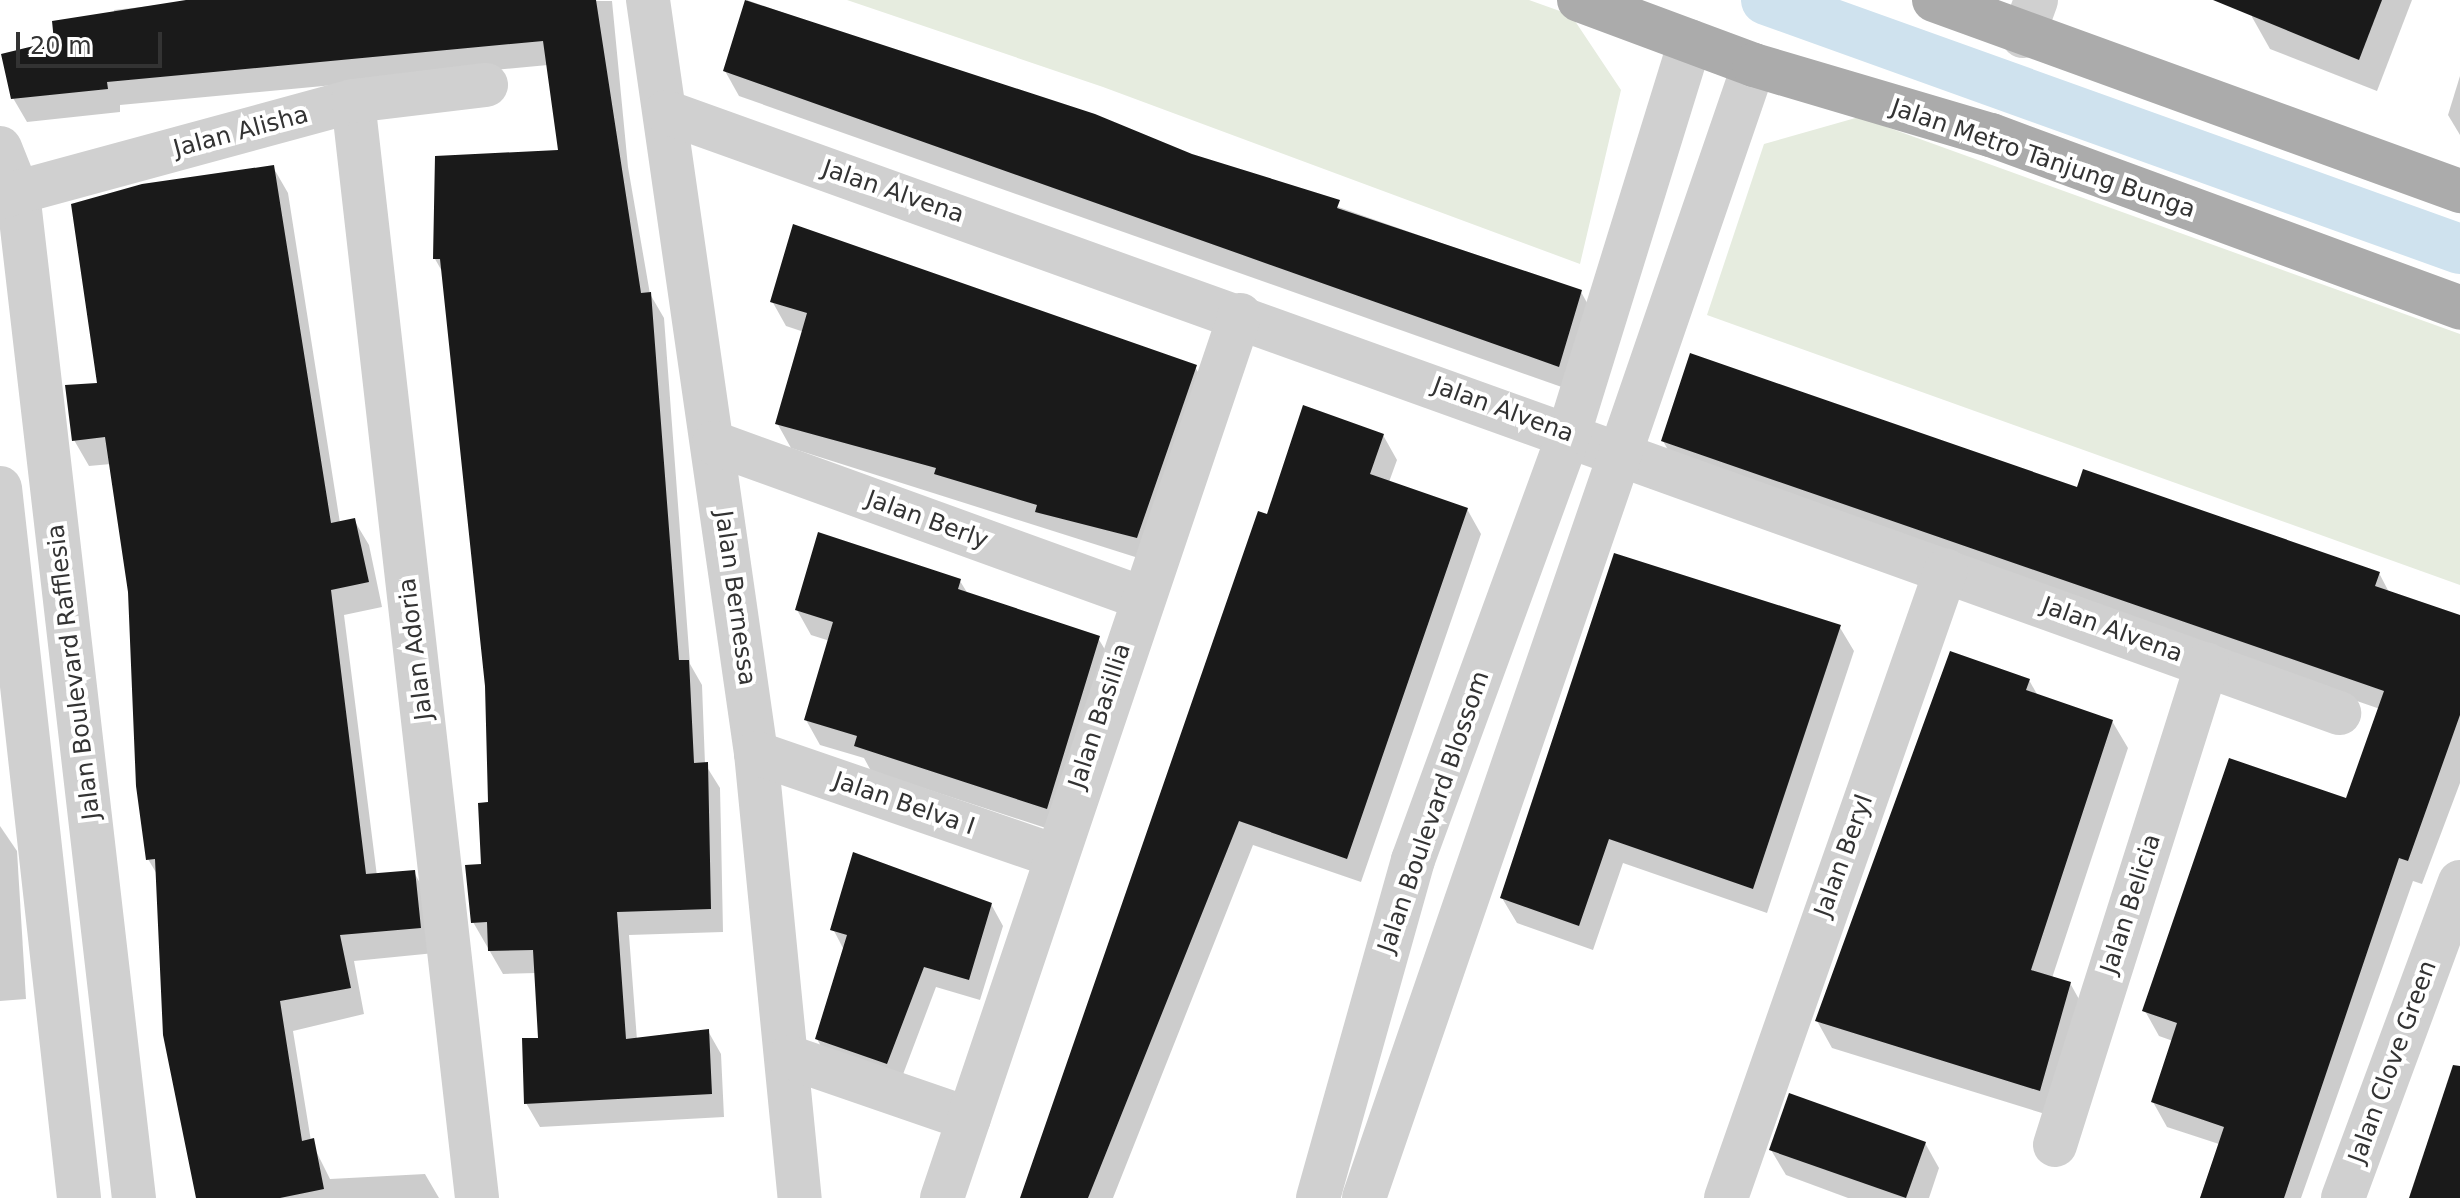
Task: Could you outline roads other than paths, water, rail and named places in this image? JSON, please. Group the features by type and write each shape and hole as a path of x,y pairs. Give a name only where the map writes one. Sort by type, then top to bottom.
{"main road":[{"name":"Jalan Metro Tanjung Bunga","path":"1579,0 1754,65 1991,135 2460,308"},
{"path":"1942,1 2030,18 2460,191"}],"street":[{"name":"Jalan Bernessa","path":"648,0 714,443 756,753 789,1057 800,1198"},
{"name":"Jalan Boulevard Blossom","path":"1318,1198 1413,860 1569,433 1690,41"},
{"path":"1364,1198 1622,460 1754,65"},
{"name":"Jalan Alisha","path":"9,195 353,101 486,85"},
{"name":"Jalan Adoria","path":"353,101 477,1198"},
{"name":"Jalan Alvena","path":"666,112 1569,433 1622,460 1946,570 2339,713"},
{"name":"Jalan Boulevard Rafflesia","path":"0,148 9,195 134,1198"},
{"name":"Jalan Basillia","path":"942,1198 1139,597 1240,315"},
{"name":"Jalan Berly","path":"714,443 1139,597"},
{"path":"0,488 79,1198"},
{"name":"Jalan Beryl","path":"1726,1198 1946,570"},
{"name":"Jalan Belicia","path":"2055,1145 2207,664"},
{"name":"Jalan Belva I","path":"756,753 1053,855"},
{"path":"1413,860 1469,894"},
{"name":"Jalan Clove Green","path":"2343,1198 2460,882"},
{"path":"789,1057 969,1119"}],"waterway":[{"path":"1766,0 2460,249"}]}
